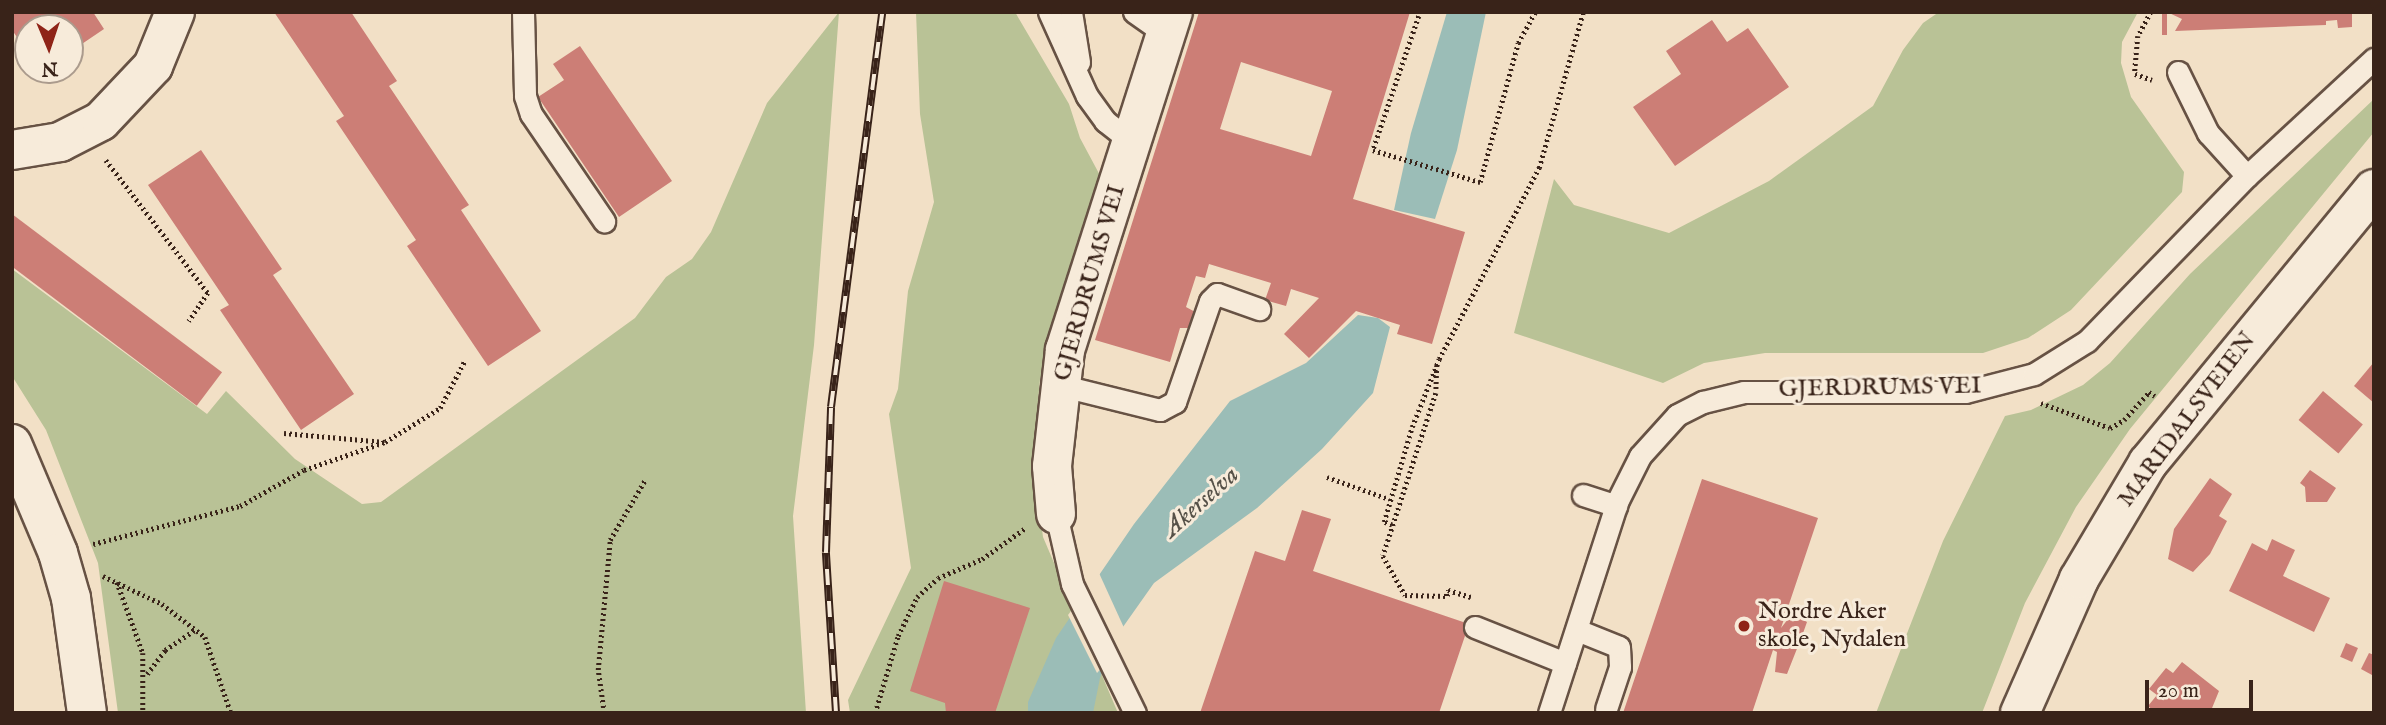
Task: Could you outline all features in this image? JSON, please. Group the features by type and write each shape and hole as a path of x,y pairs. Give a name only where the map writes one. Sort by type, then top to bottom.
{"street":[{"path":"12,150 60,142 101,121 153,66 175,12"},
{"name":"GJERDRUMS VEI","path":"1043,519 1065,350 1170,23"},
{"name":"MARIDALSVEIEN","path":"2020,713 2079,579 2148,463 2374,189"},
{"path":"12,444 58,553 71,598 87,713"}],"lane":[{"path":"523,12 525,96 531,114 604,221"},
{"path":"1049,12 1080,82 1105,121 1132,142"},
{"path":"1071,12 1080,82"},
{"path":"1134,12 1170,23"},
{"name":"GJERDRUMS VEI","path":"1549,713 1616,506 1656,435 1677,415 1703,402 1744,392 1965,392 2034,374 2087,341 2247,176 2374,59"},
{"path":"2178,72 2208,133 2247,176"},
{"path":"1059,385 1160,410 1175,402 1210,301 1217,294 1259,309"},
{"path":"1583,495 1616,506"},
{"name":"GJERDRUMS VEI","path":"1043,519 1135,713"},
{"path":"1475,626 1565,663"},
{"path":"1577,630 1619,647 1620,667 1606,709"}],"path":[{"path":"1419,16 1373,150 1480,182 1518,43 1535,12"},
{"path":"1392,525 1384,522 1389,499 1437,364 1539,168 1584,12"},
{"path":"101,154 208,293 189,321"},
{"path":"58,553 240,506 304,470 385,442 440,408 464,362"},
{"path":"1437,364 1436,393 1383,556 1405,595 1447,596 1448,590 1471,598"},
{"path":"2038,400 2051,410 2110,428 2124,420 2149,392 2158,399"},
{"path":"284,433 385,442"},
{"path":"1327,477 1389,499"},
{"path":"604,713 598,670 610,540 645,480"},
{"path":"876,713 898,636 917,597 938,578 982,559 1043,519"},
{"path":"58,553 162,604 205,637 217,663 230,713"},
{"path":"116,581 144,653 147,674 142,713"},
{"path":"147,674 165,650 195,630"}],"green space":[{"path":"839,12 814,345 793,516 806,713 118,713 98,563 46,430 12,376 12,269 207,414 226,391 295,459 362,504 381,502 635,318 666,277 692,259 711,232 767,103"},
{"path":"916,12 1015,12 1069,104 1080,138 1103,181 1040,379 1033,459 1043,537 1118,713 850,713 848,700 911,568 889,414 898,389 908,291 934,202 920,114"},
{"path":"1939,12 2138,12 2122,42 2121,63 2131,97 2184,172 2182,192 2071,310 2028,338 1983,353 1765,353 1704,363 1663,383 1514,333 1554,179 1574,205 1669,233 1769,181 1873,106 1903,50 1923,23"},
{"path":"2374,99 2374,132 2130,429 2076,507 2025,603 1982,713 1876,713 1943,541 2005,416 2031,410 2083,385 2110,363 2190,274"}],"water":[{"path":"1447,12 1486,12 1457,150 1435,219 1394,210 1411,133"},
{"name":"Akerselva","path":"1358,315 1378,318 1390,327 1373,393 1322,449 1257,508 1154,583 1118,634 1100,678 1093,713 1028,713 1028,702 1056,638 1134,524 1230,401 1306,363"}],"pier":[{"path":"1099,573 1125,630 1112,657 1097,673 1068,615"}],"building":[{"path":"12,12 93,12 104,29 84,43 84,14 14,14 14,33"},
{"path":"274,12 351,12 397,81 389,86 469,205 461,210 541,331 488,366 407,246 416,240 336,121 344,116"},
{"path":"1199,12 1410,12 1353,199 1465,232 1432,344 1397,334 1400,325 1356,311 1309,358 1284,334 1319,298 1291,289 1286,306 1265,300 1271,283 1209,264 1205,278 1196,276 1186,307 1197,313 1193,328 1180,328 1170,362 1095,340","holes":["1241,62 1332,91 1311,156 1220,129"]},
{"path":"2162,12 2167,12 2167,35 2162,35"},
{"path":"2167,12 2352,12 2352,27 2338,28 2337,20 2326,21 2326,25 2175,31 2182,19"},
{"path":"1712,20 1727,42 1748,28 1789,87 1675,166 1633,107 1681,74 1666,51"},
{"path":"580,46 672,181 619,217 538,97 564,80 553,64"},
{"path":"201,150 282,269 273,275 354,394 301,430 220,310 229,305 148,185"},
{"path":"12,214 222,372 197,406 12,267"},
{"path":"2374,362 2374,403 2354,386"},
{"path":"2323,391 2363,424 2338,454 2299,420"},
{"path":"2310,470 2336,488 2327,502 2306,502 2305,487 2300,483"},
{"path":"2210,478 2232,494 2219,516 2227,521 2210,554 2193,572 2168,559 2174,529"},
{"path":"1702,479 1818,518 1781,628 1792,614 1807,622 1787,674 1775,672 1777,652 1773,650 1752,713 1623,713"},
{"path":"1302,510 1331,519 1313,571 1469,624 1439,713 1200,713 1255,551 1285,561"},
{"path":"2272,539 2295,550 2283,576 2330,598 2314,632 2229,591 2252,543 2267,551"},
{"path":"944,581 1030,608 995,713 946,713 945,703 910,691"},
{"path":"2346,643 2358,648 2352,662 2340,657"},
{"path":"2369,653 2374,655 2372,675 2361,669"},
{"path":"2182,662 2219,691 2210,713 2156,713 2148,706 2157,695 2149,689 2166,668 2173,673"}],"railway":[{"path":"836,713 826,552 831,407 882,12"}],"place":[{"name":"Nordre Aker skole, Nydalen","path":"1744,626"}]}
